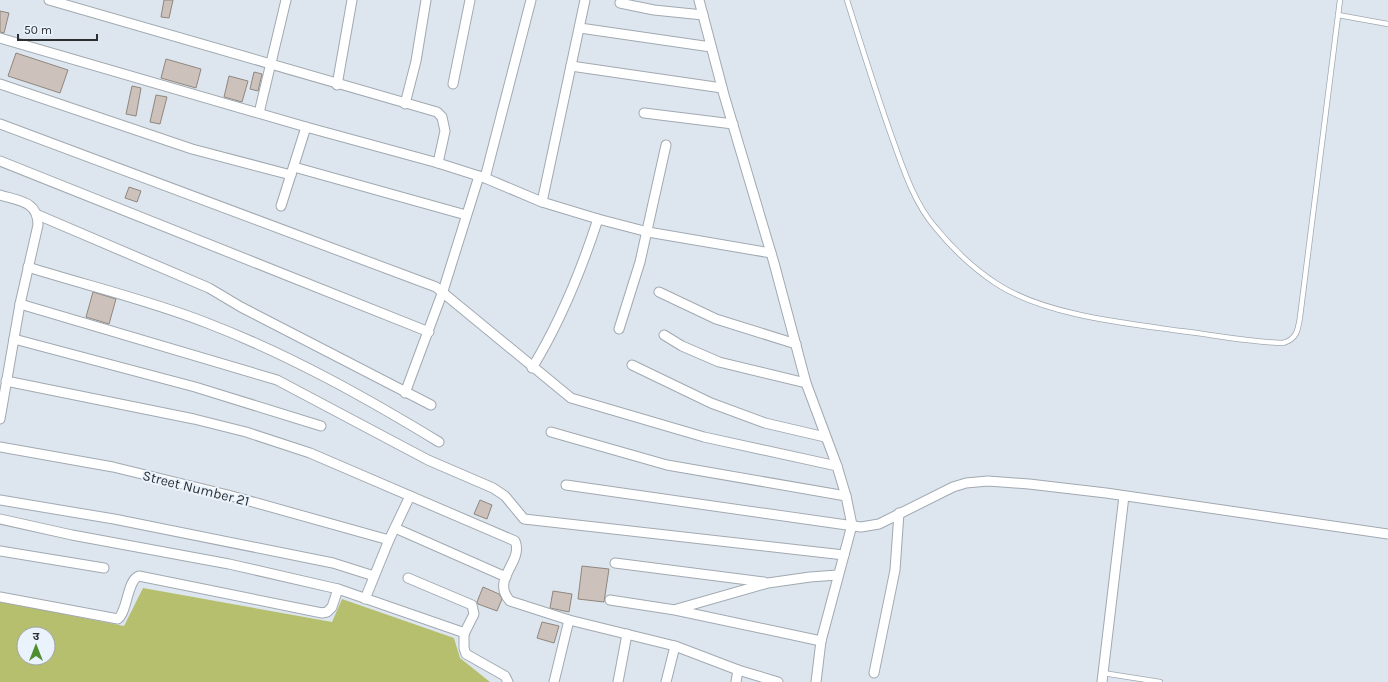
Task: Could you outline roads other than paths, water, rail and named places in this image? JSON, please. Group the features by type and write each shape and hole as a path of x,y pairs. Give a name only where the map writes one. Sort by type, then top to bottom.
{"street":[{"path":"49,0 437,112 442,117 445,131 438,163"},
{"path":"259,113 286,0"},
{"path":"337,84 352,0"},
{"path":"405,104 416,62 426,0"},
{"path":"453,84 470,0"},
{"path":"405,392 429,332 466,215 482,177 531,0"},
{"path":"542,202 585,0"},
{"path":"699,0 722,88 771,253 806,383 837,466 846,496 852,525 837,576 821,641 816,682"},
{"path":"620,3 654,10 702,15"},
{"path":"580,28 711,47"},
{"path":"0,38 306,127 438,163 482,177 542,202 598,219 648,232 771,253"},
{"path":"572,66 722,88"},
{"path":"0,84 192,149 293,171 466,215"},
{"path":"644,112 733,124"},
{"path":"0,124 423,281 443,291 532,368 564,393 583,402 704,437 837,466"},
{"path":"281,206 306,127"},
{"path":"619,329 632,291 648,232 666,145"},
{"path":"0,161 429,332"},
{"path":"0,195 30,205 38,215 210,288 241,307 431,406"},
{"path":"0,419 20,304 38,215"},
{"path":"532,368 551,335 574,287 598,219"},
{"path":"28,267 177,312 227,331 327,378 439,442"},
{"path":"659,292 716,319 796,344"},
{"path":"20,304 278,380 428,460 493,488 505,496 524,519 844,555"},
{"path":"664,335 682,346 719,362 806,383"},
{"path":"14,339 76,354 195,387 321,426"},
{"path":"632,365 711,403 765,423 825,437"},
{"path":"6,381 194,419 246,432 310,453 515,541 516,550 502,591 510,601 569,620 675,646 738,670 778,682"},
{"path":"551,432 667,465 846,496"},
{"name":"Street Number 21","path":"0,447 121,469 228,495 389,540"},
{"path":"566,485 861,527 875,525 953,487 966,483 988,481 1029,484 1124,496 1334,525 1388,534"},
{"path":"365,599 389,540 410,496"},
{"path":"1102,678 1124,496"},
{"path":"0,500 114,519 333,563 374,576"},
{"path":"874,673 895,570 899,513"},
{"path":"0,519 72,535 229,564 338,589 464,634"},
{"path":"395,528 506,577"},
{"path":"0,551 104,568"},
{"path":"615,563 768,583"},
{"path":"0,597 118,619 122,614 133,581 139,576 322,613 327,612 332,607 338,589"},
{"path":"675,610 768,583 810,577 837,576"},
{"path":"408,578 472,605 474,614 464,634 464,648 466,654 505,676 508,682"},
{"path":"610,600 675,610 821,641"},
{"path":"554,682 569,620"},
{"path":"618,682 626,634"},
{"path":"666,682 675,646"},
{"path":"736,682 738,670"}],"lane":[{"path":"847,0 875,90 902,164 918,201 934,227 974,267 998,284 1033,300 1078,314 1144,326 1283,343 1291,341 1296,337 1300,317 1340,0"},
{"path":"1338,15 1388,24"},
{"path":"1102,678 1160,682"}]}
